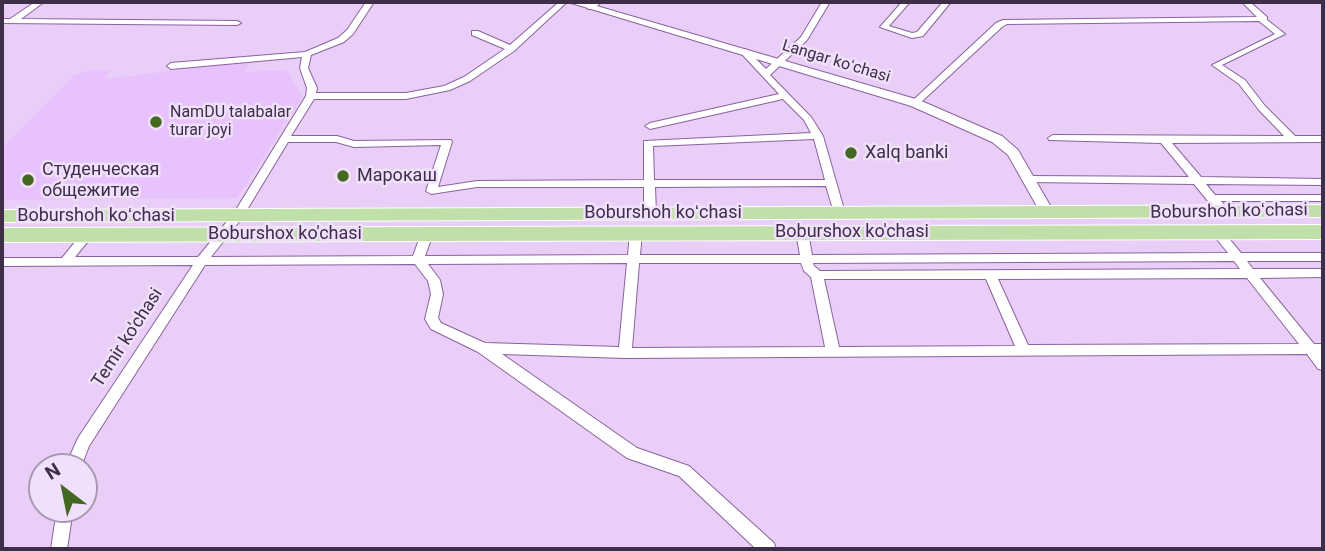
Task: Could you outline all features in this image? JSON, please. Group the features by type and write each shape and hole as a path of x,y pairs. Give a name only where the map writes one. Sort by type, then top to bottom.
{"main road":[{"name":"Boburshoh koʻchasi","path":"2,216 650,213 1048,215 1218,205 1323,211"},
{"name":"Boburshox ko'chasi","path":"2,235 1323,232"}],"street":[{"path":"13,21 40,2"},
{"path":"171,66 307,54 341,40 351,32 370,2"},
{"path":"307,54 304,68 312,88 311,96 406,96 432,92 467,79 510,49 563,2"},
{"name":"Langar koʻchasi","path":"573,2 594,4 915,103 1005,144 1048,215"},
{"path":"766,73 804,38 826,2"},
{"path":"906,2 884,27 912,36 920,34 947,2"},
{"path":"1246,2 1263,17 1262,20"},
{"path":"915,103 999,25 1012,20 1262,20 1281,34 1216,65 1242,82 1262,108 1292,139"},
{"path":"2,23 237,23"},
{"path":"475,33 510,49"},
{"path":"743,51 808,119 818,136 839,213"},
{"path":"650,126 787,94"},
{"name":"Temir ko'chasi","path":"79,453 203,259 238,215 311,96"},
{"path":"650,213 648,143 818,136"},
{"path":"1053,138 1323,139"},
{"path":"286,139 337,139 354,144 447,142 432,191 477,184 831,183"},
{"path":"1164,140 1218,205 1323,198"},
{"path":"1028,179 1323,182"},
{"path":"802,232 808,268 817,275 1323,273"},
{"path":"625,353 636,233"},
{"path":"1218,233 1317,349 1323,365"},
{"path":"65,262 88,234"},
{"path":"418,260 427,234"},
{"path":"2,262 203,259 1323,257"},
{"path":"418,260 434,279 437,294 431,319 436,326 483,348 632,453 684,471 768,549"},
{"path":"990,274 1024,351"},
{"path":"817,275 833,352"},
{"path":"483,348 625,353 1317,349"},
{"path":"59,549 63,523"}],"shaded area":[{"name":"NamDU talabalar turar joyi","path":"251,61 245,72 287,70 302,97 237,198 2,200 2,148 74,75 95,70 110,71 105,79"}],"place":[{"name":"NamDU talabalar turar joyi","path":"156,122"},
{"name":"Xalq banki","path":"851,153"},
{"name":"Марокаш","path":"343,176"},
{"name":"Студенческая общежитие","path":"28,180"}]}
